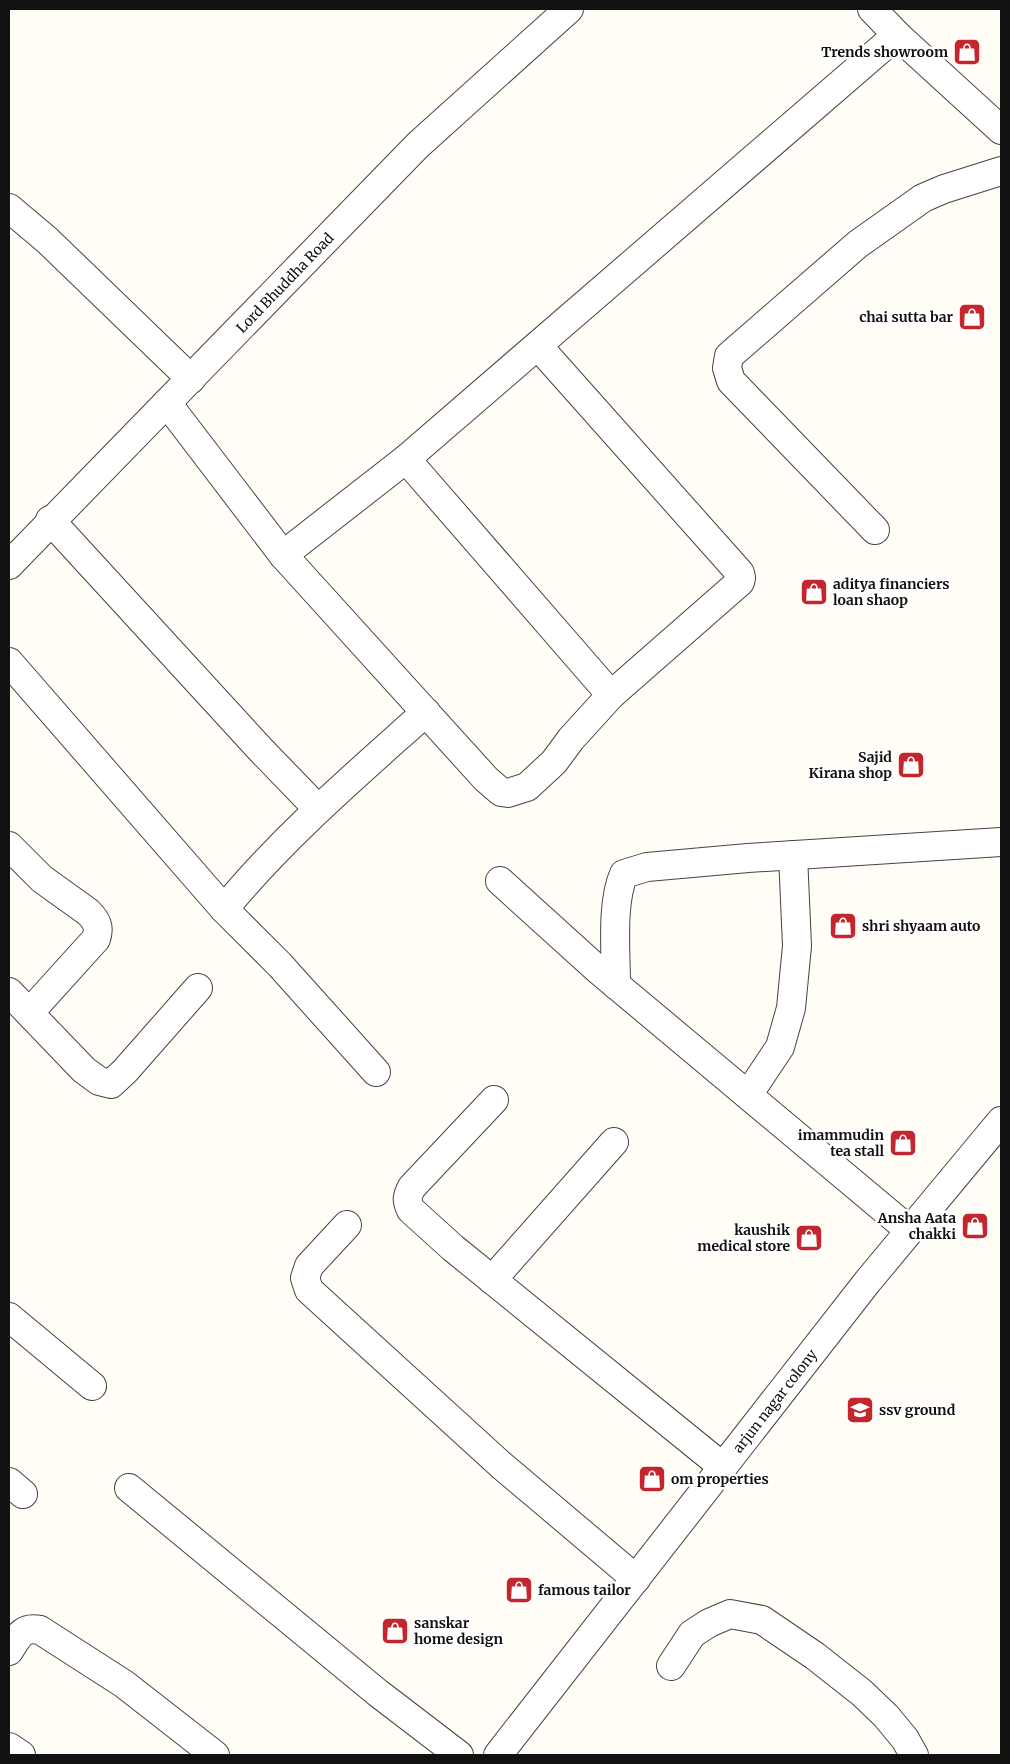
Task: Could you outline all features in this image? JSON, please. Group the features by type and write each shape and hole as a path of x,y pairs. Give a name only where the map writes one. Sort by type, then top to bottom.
{"street":[{"name":"Lord Bhuddha Road","path":"9,565 50,520 191,379 418,145 569,9"},
{"path":"872,9 897,35 1001,130"},
{"path":"283,555 406,459 897,35"},
{"path":"875,530 731,381 727,368 729,356 858,244 923,198 944,189 1001,171"},
{"path":"9,208 47,240 191,379"},
{"path":"167,403 283,555 486,779 501,792 508,793 527,787 554,762 571,739 611,695 740,582 742,578 740,573 538,346"},
{"path":"406,459 611,695"},
{"path":"50,520 261,750 318,809"},
{"path":"9,662 224,909 280,965 376,1072"},
{"path":"224,909 249,878 318,809 426,712"},
{"path":"616,985 616,905 620,882 624,874 647,867 793,855 1001,842"},
{"path":"9,846 42,878 88,912 95,919 98,926 96,939 30,1012"},
{"path":"748,1095 780,1047 791,1008 797,946 793,855"},
{"path":"500,881 616,985 909,1230"},
{"path":"9,992 84,1070 99,1081 111,1084 125,1071 198,988"},
{"path":"494,1100 412,1187 407,1195 411,1210 453,1248 723,1467"},
{"name":"arjun nagar colony","path":"498,1755 909,1230 1001,1121"},
{"path":"492,1280 614,1142"},
{"path":"347,1225 309,1266 305,1278 309,1290 501,1465 636,1579"},
{"path":"9,1317 92,1386"},
{"path":"129,1488 371,1687 460,1755"},
{"path":"671,1666 692,1634 708,1623 730,1614 762,1620 815,1656 862,1693 886,1716 905,1739 914,1755"},
{"path":"9,1651 21,1633 26,1629 40,1630 124,1684 215,1755"},
{"path":"9,1747 21,1755"}],"place":[{"name":"Trends showroom","path":"967,52"},
{"name":"chai sutta bar","path":"972,317"},
{"name":"aditya financiers loan shaop","path":"814,592"},
{"name":"Sajid Kirana shop","path":"911,765"},
{"name":"shri shyaam auto","path":"843,926"},
{"name":"imammudin tea stall","path":"903,1143"},
{"name":"Ansha Aata chakki","path":"975,1226"},
{"name":"kaushik medical store","path":"809,1238"},
{"name":"ssv ground","path":"860,1410"},
{"name":"om properties","path":"652,1479"},
{"name":"famous tailor","path":"519,1590"},
{"name":"sanskar home design","path":"395,1631"}]}
